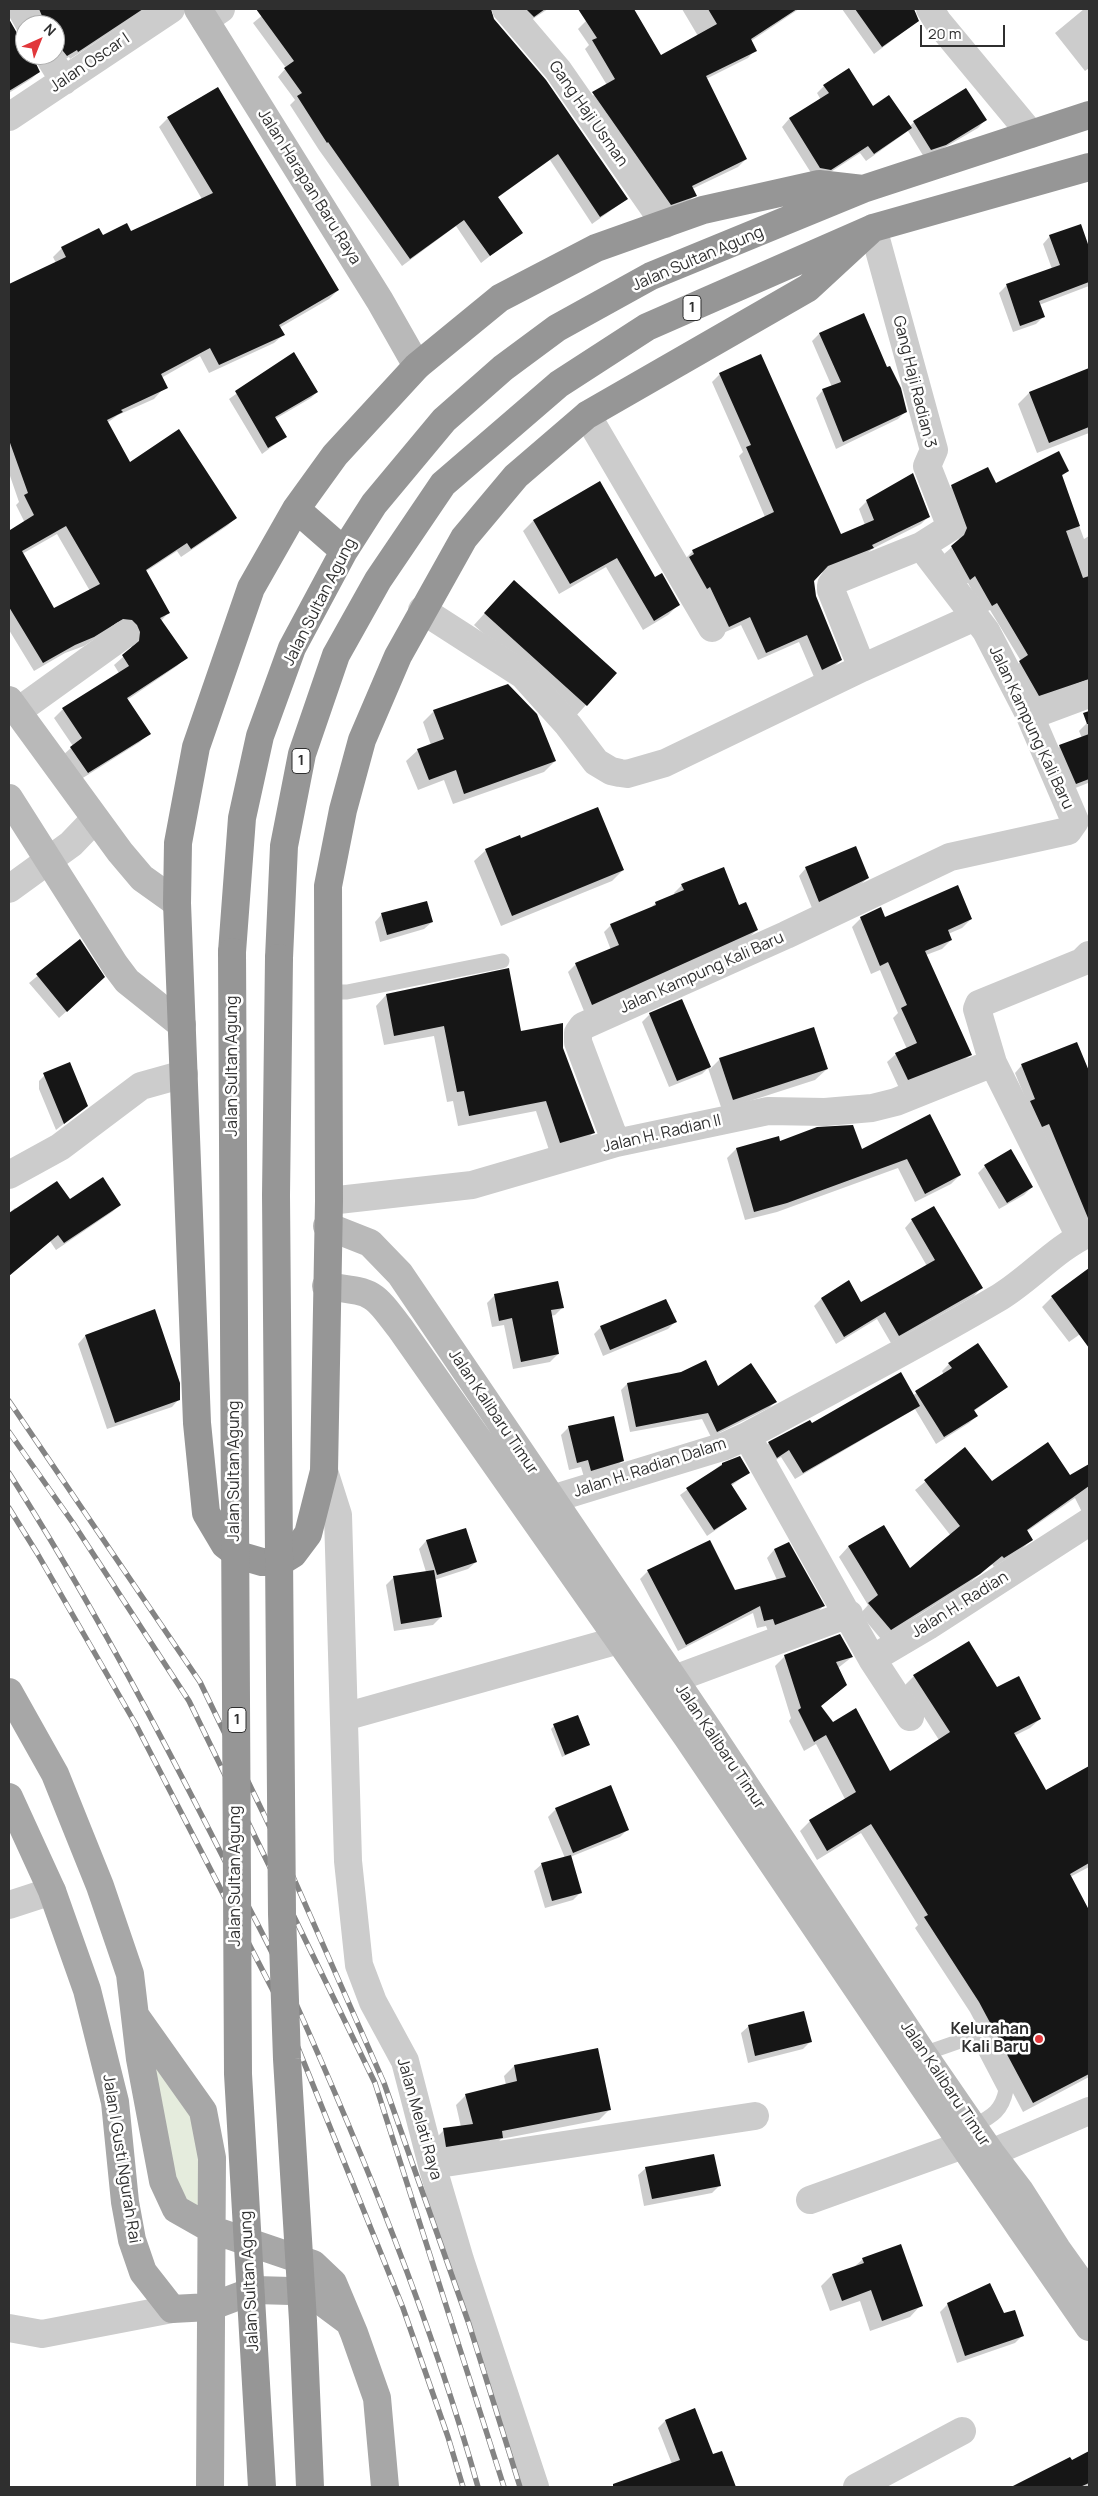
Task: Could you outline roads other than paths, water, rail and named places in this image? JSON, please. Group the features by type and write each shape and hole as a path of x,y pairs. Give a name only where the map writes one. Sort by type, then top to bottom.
{"highway":[{"name":"Jalan Sultan Agung","path":"262,2487 238,2074 232,952 242,818 260,736 292,648 344,551 374,504 444,420 503,368 557,328 651,276 863,189 1089,115"},
{"name":"1","path":"310,2487 303,2321 287,2059 282,1914 276,1195 279,958 284,846 302,754 336,655 378,580 443,484 559,384 647,327 873,228 1089,167"},
{"path":"863,189 819,184 703,210 596,248 500,298 417,366 336,455 296,509 251,588 196,747 178,843 178,903 197,1423 206,1513 225,1546 238,1555 262,1562 280,1562 293,1554 308,1534 324,1471 328,1214 328,886 343,810 362,740 398,656 422,610 464,538 516,476 587,415 808,288 873,228"},
{"path":"296,509 344,551"}],"main road":[{"path":"9,1692 55,1774 100,1886 130,1974 140,2059 163,2181 176,2209 213,2230 313,2264 332,2283 350,2322 377,2398 385,2487"},
{"name":"Jalan I Gusti Ngurah Rai","path":"9,1797 52,1891 87,1990 115,2102 125,2202 132,2240 143,2272 172,2309 201,2338 210,2365"},
{"path":"136,2017 203,2111 212,2158 210,2487"},
{"path":"172,2309 210,2307 255,2290 291,2291 314,2296 350,2322"}],"street":[{"name":"Jalan Oscar I","path":"9,116 171,9"},
{"name":"Gang Haji Usman","path":"506,9 558,70 665,224"},
{"path":"930,9 938,22 1031,134"},
{"name":"Jalan Harapan Baru Raya","path":"208,12 417,366"},
{"path":"54,65 64,81"},
{"name":"Gang Haji Radian 3","path":"873,228 934,450 927,466 951,527 921,546"},
{"path":"587,415 712,628"},
{"path":"862,668 830,585 834,580 921,546"},
{"name":"Jalan Kampung Kali Baru","path":"616,1143 578,1042 578,1033 583,1026 786,935 950,857 1068,832 1075,821 1030,716 986,631 921,546"},
{"path":"422,610 523,675 568,725 596,762 611,771 627,774 665,763 862,668 975,617"},
{"path":"124,634 13,706 95,819 142,878 178,903"},
{"path":"1030,716 1089,694"},
{"path":"9,798 58,853 104,950 127,981 182,1025"},
{"path":"9,889 58,853 95,819"},
{"path":"1085,1235 993,1062 978,1006 1082,962 1089,955"},
{"name":"Jalan H. Radian II","path":"328,1214 472,1185 616,1143 768,1111 825,1112 872,1108 896,1102 993,1062"},
{"path":"9,1175 60,1146 140,1086 184,1074"},
{"name":"Jalan Kalibaru Timur","path":"328,1214 370,1243 400,1274 674,1679 699,1734 968,2135 1089,2328"},
{"name":"Jalan H. Radian Dalam","path":"552,1499 725,1446 747,1436 906,1351 1002,1296 1085,1235"},
{"name":"Jalan Kalibaru Timur","path":"326,1286 360,1291 377,1298 619,1640 699,1734 923,2054 968,2135 991,2153 1020,2191 1057,2249 1089,2294"},
{"path":"747,1436 872,1659 910,1717"},
{"name":"Jalan Melati Raya","path":"324,1471 338,1515 348,1861 359,1965 373,2002 405,2061 432,2165 460,2260 535,2487"},
{"name":"Jalan H. Radian","path":"872,1659 928,1626 1089,1522"},
{"path":"674,1679 848,1614"},
{"path":"344,1717 619,1640"},
{"path":"9,1904 52,1891"},
{"path":"991,2153 1089,2112"},
{"path":"432,2165 755,2116"},
{"path":"810,2200 968,2135"},
{"path":"9,2328 42,2334 172,2309"},
{"path":"856,2487 962,2431"}],"lane":[{"path":"327,992 347,992 502,961"},
{"path":"923,2054 966,2039 983,2046 1006,2090 1003,2104 968,2135"}],"railway":[{"path":"9,1401 200,1682 283,1854 384,2083 469,2324 520,2487"},
{"path":"9,1432 73,1523 189,1701 375,2083 504,2487"},
{"path":"9,1473 39,1520 122,1664 285,1980 345,2117 418,2300 478,2487"},
{"path":"9,1508 135,1723 282,2008 403,2308 448,2437 463,2487"}],"place":[{"name":"Kelurahan Kali Baru","path":"1039,2039"}]}
